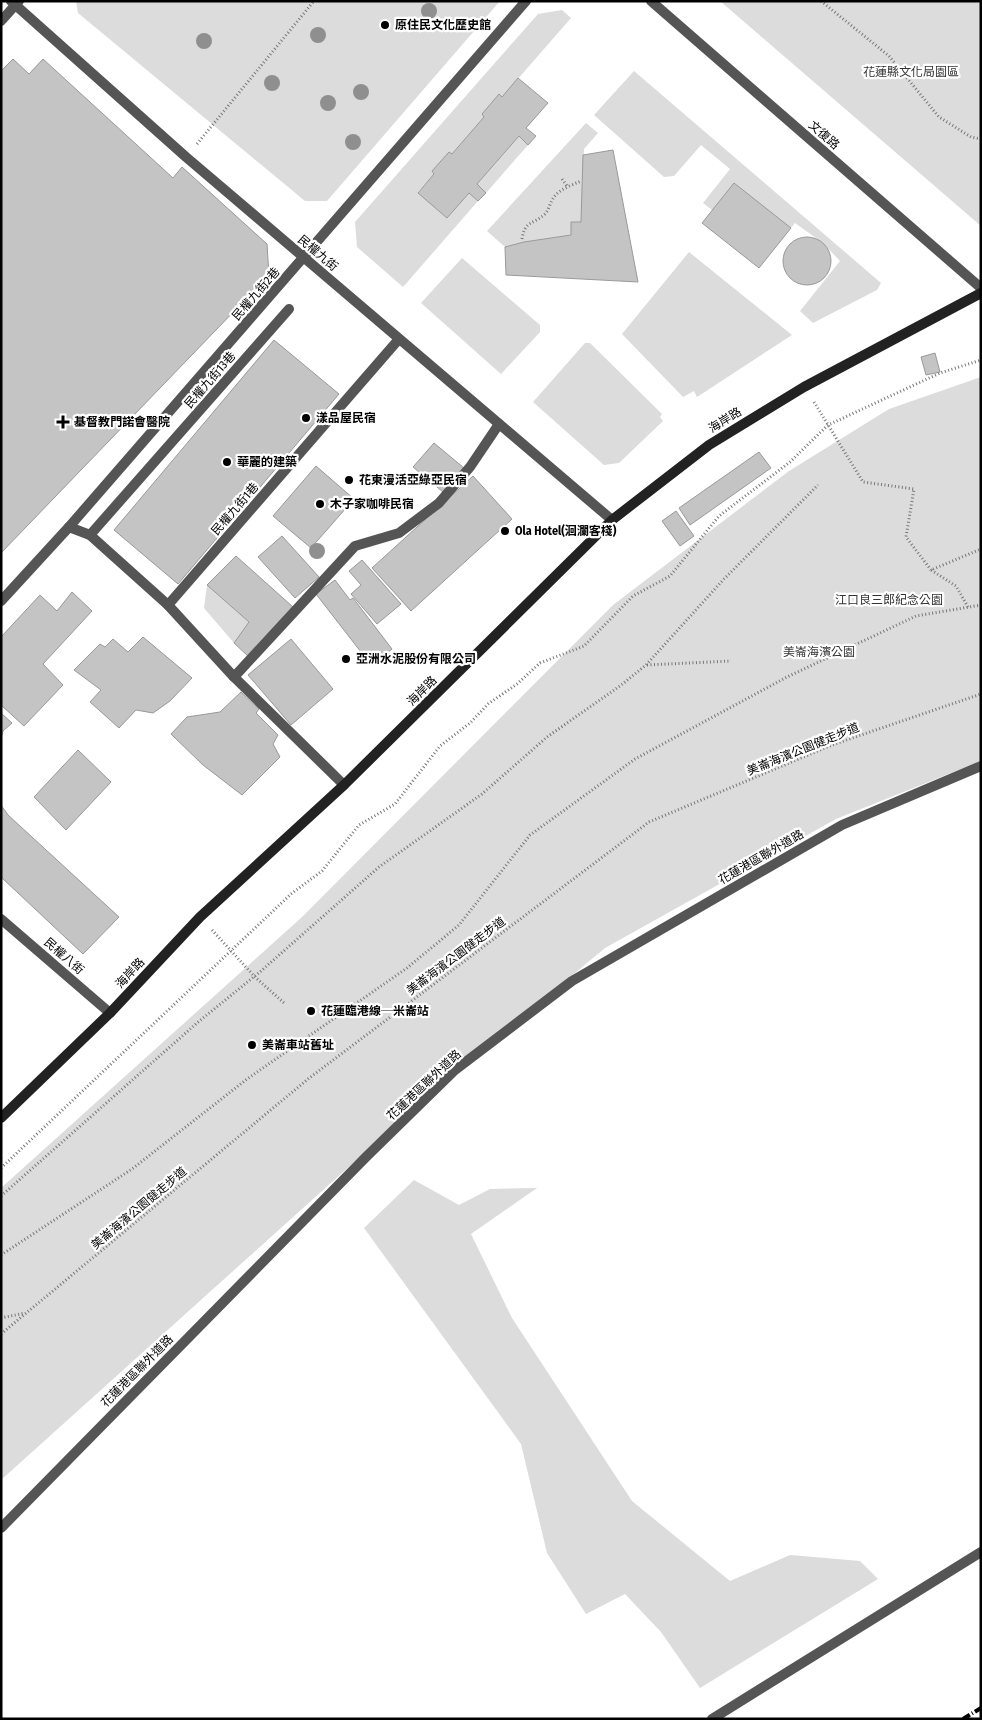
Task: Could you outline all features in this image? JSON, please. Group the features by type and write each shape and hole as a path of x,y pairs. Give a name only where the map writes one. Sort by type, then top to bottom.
{"main road":[{"name":"海岸路","path":"1,1118 110,1013 200,917 344,785 612,520 708,445 804,387 981,293"}],"street":[{"name":"民權九街2巷","path":"1,601 69,527 526,1"},
{"name":"文復路","path":"651,1 981,288"},
{"name":"民權九街","path":"15,3 186,157 612,520"},
{"path":"1,21 15,3"},
{"name":"民權九街13巷","path":"90,535 289,309"},
{"name":"民權九街1巷","path":"168,605 399,339"},
{"path":"234,677 355,546 399,533 439,503 470,467 499,424"},
{"path":"69,527 90,535 168,605 234,677 344,785"},
{"name":"花蓮港區聯外道路","path":"1,1528 366,1156 455,1070 572,981 842,825 981,766"},
{"name":"民權八街","path":"1,919 110,1013"},
{"path":"712,1719 981,1552"}],"path":[{"path":"186,157 314,1"},
{"path":"821,1 889,56 939,117 971,137 981,140"},
{"path":"562,179 567,186"},
{"path":"522,239 523,230 528,224 545,214 554,196 567,186 581,181"},
{"path":"1,1168 291,894 322,871 359,825 395,804 440,746 470,723 488,704 517,684 540,663 584,646 633,596 670,576 719,516 790,462 828,425 940,373 981,360"},
{"path":"804,387 863,482 914,489 906,537 931,570 956,586 968,607"},
{"path":"1,1196 197,1023 255,976 379,867 482,794 547,737 620,686 646,665 724,579 818,485"},
{"path":"931,570 981,549"},
{"path":"1,1256 132,1169 247,1079 407,968 459,925 530,835 635,758 787,677 916,616 981,605"},
{"path":"646,665 730,661"},
{"name":"美崙海濱公園健走步道","path":"1,1334 308,1079 649,822 832,745 981,694"},
{"path":"200,917 255,976 284,1003"},
{"path":"1,1318 26,1313"}],"green space":[{"path":"76,1 500,1 327,201 305,201 78,13"},
{"name":"花蓮縣文化局園區","path":"720,1 981,1 981,226"},
{"path":"562,10 571,18 502,97 499,94 482,114 484,117 452,154 449,152 432,171 434,174 418,192 447,218 469,193 478,201 403,287 357,247 355,222 538,14"},
{"path":"634,71 881,283 877,290 813,323 800,311 840,261 823,243 795,223 791,228 712,210 703,203 730,169 701,145 674,176 664,177 594,115"},
{"path":"586,123 598,133 584,149 581,222 571,222 571,235 524,242 505,247 487,231"},
{"path":"519,136 528,145 486,193 477,184"},
{"path":"689,252 792,335 697,397 694,391 683,397 622,334"},
{"path":"462,258 540,325 540,332 501,374 421,303"},
{"path":"585,343 590,343 662,414 660,417 663,421 619,463 604,465 533,402"},
{"name":"美崙海濱公園","path":"981,377 981,761 836,819 605,948 423,1100 1,1480 1,1188 302,917 613,605 789,471 889,409"},
{"path":"207,585 249,622 234,643 204,608"},
{"path":"414,1180 459,1205 490,1189 537,1188 471,1234 512,1318 632,1501 730,1581 790,1555 860,1561 878,1579 700,1688 661,1632 625,1594 586,1614 547,1553 521,1444 364,1228"}],"building":[{"name":"基督教門諾會醫院","path":"13,59 29,74 43,59 173,178 182,167 267,244 269,275 1,553 1,71"},
{"path":"518,78 548,103 526,128 536,136 528,145 519,136 477,184 486,193 478,201 469,193 447,218 418,193 434,174 432,171 449,152 452,154 484,117 482,114 499,94 502,97"},
{"path":"613,150 638,282 506,275 505,247 524,242 571,235 571,222 581,222 583,155"},
{"path":"734,183 791,228 759,268 702,223"},
{"path":"802,237 812,237 824,244 831,256 831,266 824,278 812,285 802,285 794,281 787,274 783,266 783,256 787,248 794,241"},
{"name":"華麗的建築","path":"274,340 339,394 178,584 114,530"},
{"path":"935,353 940,372 926,375 921,357"},
{"path":"434,443 464,468 443,492 413,467"},
{"path":"759,452 771,468 690,525 679,508"},
{"path":"316,466 354,499 311,548 273,516"},
{"path":"473,476 512,519 411,611 372,568"},
{"path":"676,511 694,536 680,546 662,521"},
{"path":"282,536 319,577 295,598 258,557"},
{"path":"236,556 293,607 248,656 234,643 249,622 207,585"},
{"path":"362,560 401,604 377,624 351,594 361,585 349,571"},
{"path":"335,580 350,600 353,598 392,649 371,665 316,594"},
{"path":"72,592 92,611 43,664 63,685 24,726 1,705 1,637 40,595 57,611"},
{"path":"143,637 192,678 170,701 153,713 136,710 119,728 90,702 101,690 74,670 100,644 105,647 113,639 128,652"},
{"path":"291,639 333,689 291,725 248,675"},
{"path":"241,692 259,709 256,713 278,735 273,744 280,757 242,795 203,765 171,734 187,717 220,712"},
{"path":"1,713 12,723 3,731 1,738"},
{"path":"78,750 111,782 66,830 34,797"},
{"path":"1,805 8,815 119,917 83,954 1,877"}],"railway":[{"path":"963,1719 981,1708"}],"place":[{"name":"原住民文化歷史館","path":"385,25"},
{"name":"漾品屋民宿","path":"306,418"},
{"name":"基督教門諾會醫院","path":"63,422"},
{"name":"華麗的建築","path":"227,462"},
{"name":"花東漫活亞綠亞民宿","path":"349,480"},
{"name":"木子家咖啡民宿","path":"320,504"},
{"name":"Ola Hotel(洄瀾客棧)","path":"505,531"},
{"name":"亞洲水泥股份有限公司","path":"346,659"},
{"name":"花蓮臨港線─米崙站","path":"311,1011"},
{"name":"美崙車站舊址","path":"252,1045"}],"park label":[{"name":"江口良三郎紀念公園","path":"889,600"}]}
